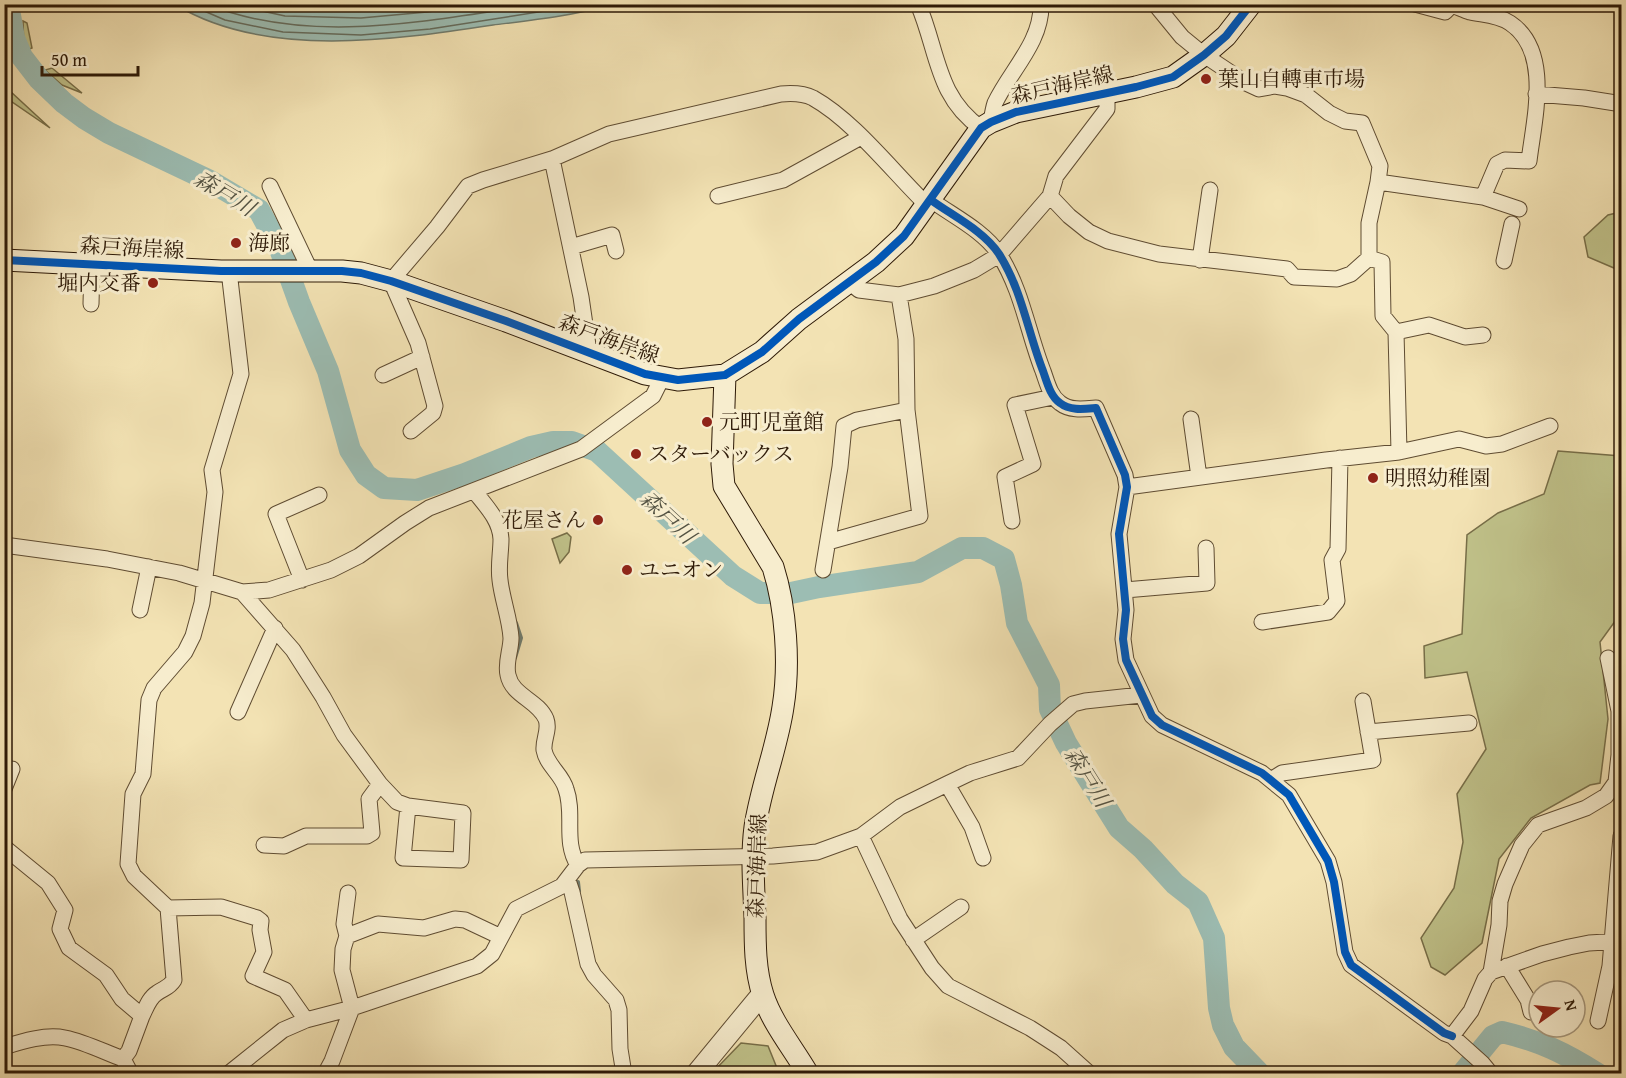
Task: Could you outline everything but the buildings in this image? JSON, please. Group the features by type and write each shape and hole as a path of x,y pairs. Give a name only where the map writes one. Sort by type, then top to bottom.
{"main road":[{"name":"森戸海岸線","path":"4,260 239,271 310,270 361,273 391,281 645,374 691,380 725,375 762,352 799,319 876,262 904,236 986,125 1016,112 1107,93 1173,76 1204,55 1226,36 1251,4"},
{"name":"森戸海岸線","path":"725,375 722,464 724,486 768,559 777,580 787,662 783,708 755,830 757,968 762,994 770,1013 808,1074"}],"street":[{"path":"918,4 946,88 971,121 986,125 994,104 1034,37 1041,14 1041,4"},
{"path":"1155,4 1182,37 1246,84 1259,89 1275,86 1287,88 1306,95 1329,114 1345,121 1362,123 1380,166 1369,223 1370,258"},
{"path":"1414,4 1445,12 1451,5 1492,15 1508,22 1521,32 1531,47 1536,65 1536,94 1529,161 1505,160 1497,164 1483,197"},
{"path":"411,431 433,413 435,406 418,344 391,281 468,186 552,159 609,134 781,94 796,93 811,98 848,124 929,202 984,237 999,255 1019,297 1032,342 1053,397 1062,405 1074,409 1096,408 1125,475 1127,488 1119,534 1126,610 1123,639 1126,660 1152,716 1162,725 1262,773 1289,795 1328,861 1334,882 1345,952 1351,965 1444,1033 1452,1036 1487,1068"},
{"path":"849,282 859,290 899,295 974,270 999,255 1050,196 1056,176 1107,109 1107,93"},
{"path":"1536,94 1622,104"},
{"path":"718,196 783,180 861,137"},
{"path":"552,159 586,325 588,352"},
{"path":"1378,182 1483,197 1519,209"},
{"path":"270,186 310,270"},
{"path":"1200,260 1211,190"},
{"path":"1050,196 1069,216 1089,232 1108,241 1159,254 1287,269 1294,277 1337,279 1351,274 1370,258"},
{"path":"1504,261 1512,224"},
{"path":"571,247 612,235 616,251"},
{"path":"1370,258 1382,262 1383,316 1396,332 1400,452"},
{"path":"91,304 92,265"},
{"path":"123,1059 129,1051 149,1001 157,993 170,987 174,980 168,908 134,876 128,864 133,794 143,774 149,700 154,687 185,652 193,636 199,614 215,492 212,470 241,374 233,299 239,288 239,271"},
{"path":"828,542 920,516 907,410 906,339 899,295"},
{"path":"1396,332 1429,325 1465,337 1483,335"},
{"path":"383,375 422,357"},
{"path":"4,545 149,567 205,580 242,592 269,590 331,570 359,556 429,508 582,449 653,396 662,378"},
{"path":"1012,521 1005,477 1033,464 1015,405 1053,397"},
{"path":"823,570 840,467 844,426 857,420 907,410"},
{"path":"1191,419 1199,477"},
{"path":"1127,488 1340,458 1400,452 1459,439 1486,446 1502,444 1550,426"},
{"path":"1262,622 1328,612 1336,601 1332,560 1338,549 1340,458"},
{"path":"480,490 499,526 501,537 500,579 511,639 508,675 512,686 542,711 547,721 545,753 566,789 569,800 572,856 578,865"},
{"path":"302,580 276,514 319,495"},
{"path":"1125,590 1207,583 1206,548"},
{"path":"140,610 149,567"},
{"path":"242,592 293,650 344,735 380,784 397,802 408,806 463,813 461,860 403,858 408,806"},
{"path":"238,712 275,628"},
{"path":"1491,972 1499,925 1500,901 1522,845 1538,825 1586,808 1606,796 1616,782 1619,755 1619,711 1608,658"},
{"path":"228,1074 283,1030 306,1020 352,1008 477,966 492,954 516,909 556,890 578,865 589,858 754,857 817,852 861,836 900,807 970,773 1018,758 1050,724 1069,708 1085,701 1141,695"},
{"path":"1271,780 1282,773 1372,760 1363,701"},
{"path":"1368,732 1469,723"},
{"path":"4,789 12,769"},
{"path":"264,845 284,846 306,836 367,836 372,833 369,799 380,784"},
{"path":"947,784 972,827 983,858"},
{"path":"861,836 900,919 932,968 948,986 1030,1028 1061,1048 1090,1074"},
{"path":"1598,1021 1617,941 1621,836"},
{"path":"4,847 48,883 64,910 60,929 69,948 106,975 122,999 142,1016"},
{"path":"567,880 591,970 612,994 619,1010 620,1049 624,1074"},
{"path":"325,1074 352,1008 342,970 343,949 347,936 345,924 348,893"},
{"path":"168,908 221,907 261,921 260,930 264,952 253,976 285,990 306,1020"},
{"path":"913,940 961,907"},
{"path":"347,936 378,924 424,928 454,919 465,920 501,937"},
{"path":"1452,1036 1471,1011 1485,979 1491,972 1569,947 1617,941"},
{"path":"1507,966 1527,998"},
{"path":"696,1074 762,994"},
{"path":"4,1047 44,1037 64,1038 123,1059 131,1074"}],"green space":[{"path":"23,21 27,23 32,48 24,51"},
{"path":"52,68 82,93 62,85 45,70"},
{"path":"5,85 10,91 50,128 5,97"},
{"path":"1621,212 1621,271 1588,257 1584,237 1608,215"},
{"path":"1558,451 1621,456 1621,613 1600,642 1608,719 1600,783 1590,785 1531,818 1499,859 1482,943 1445,975 1431,967 1421,938 1454,888 1463,842 1457,794 1486,749 1467,672 1425,678 1424,646 1462,634 1467,535 1498,513 1544,494"},
{"path":"567,533 571,537 569,552 560,563 552,539"},
{"path":"741,1043 768,1046 779,1073 712,1073"}],"water":[{"path":"176,5 610,5 567,15 455,31 373,40 331,41 290,39 249,33 211,22"}],"waterway":[{"name":"森戸川","path":"8,4 14,38 22,57 39,79 64,103 109,133 210,181 259,210 280,249 328,371 350,450 366,475 384,488 417,490 465,474 531,447 553,442 572,442 597,451 733,576 760,593 791,593 918,572 962,548 983,548 1004,559 1017,623 1049,685 1050,709 1066,743 1119,828 1143,849 1175,884 1198,902 1214,938 1219,1008 1223,1025 1234,1047 1260,1074"},
{"path":"465,474 476,485"},
{"path":"515,658 521,638 516,623"},
{"path":"578,882 579,891"},
{"name":"森戸川","path":"1462,1074 1493,1036 1502,1032 1552,1048 1598,1074"}],"cycle path":[{"path":"4,260 221,271 361,273 391,281 506,321 645,374 678,380 725,375 762,352 799,319 876,262 904,236 981,128 1016,112 1173,77 1226,36 1251,4"},
{"path":"931,200 977,231 999,254 1019,297 1051,393 1064,406 1077,409 1096,408 1125,475 1127,487 1119,534 1126,610 1123,639 1126,660 1152,716 1162,725 1262,773 1289,795 1328,861 1334,882 1345,952 1351,965 1444,1033 1452,1036"}],"place":[{"name":"葉山自轉車市場","path":"1206,79"},
{"name":"海廊","path":"236,243"},
{"name":"堀内交番","path":"153,283"},
{"name":"元町児童館","path":"707,422"},
{"name":"スターバックス","path":"636,454"},
{"name":"明照幼稚園","path":"1373,478"},
{"name":"花屋さん","path":"598,520"},
{"name":"ユニオン","path":"627,570"}]}
